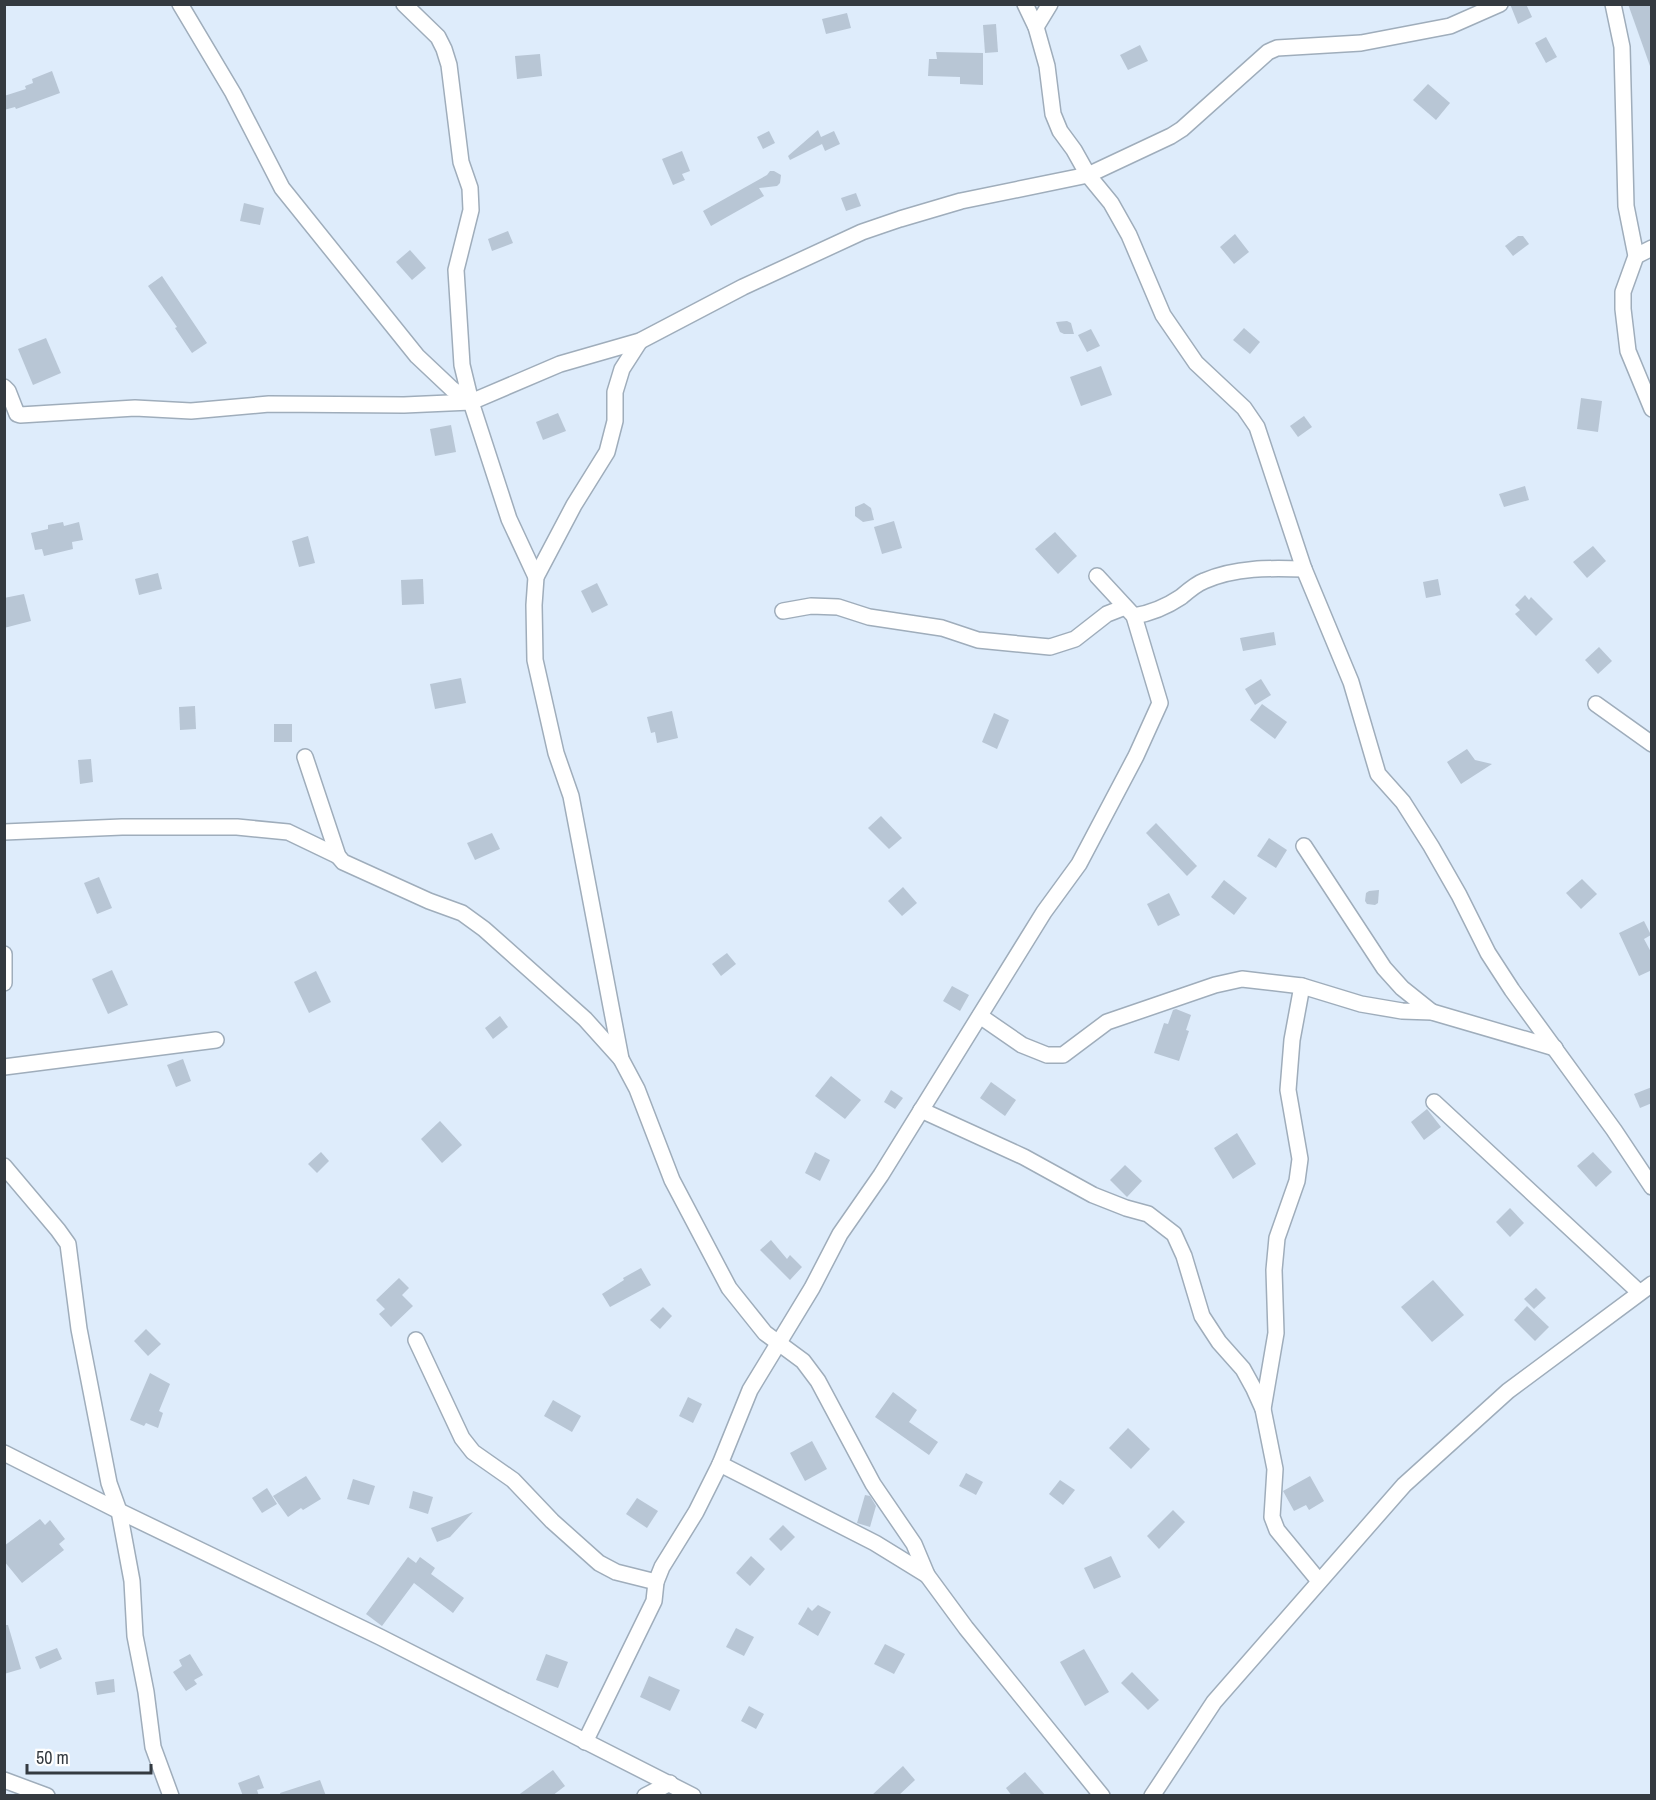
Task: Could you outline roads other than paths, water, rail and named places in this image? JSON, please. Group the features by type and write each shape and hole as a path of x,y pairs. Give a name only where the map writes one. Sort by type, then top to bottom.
{"street":[{"path":"180,4 234,93 282,188 417,356 452,389 471,402"},
{"path":"404,4 438,37 449,65 461,162 470,188 471,210 456,270 462,365 471,402 509,519 536,577"},
{"path":"1025,4 1036,27 1047,66 1053,114 1060,131 1088,175 1111,203 1129,235 1163,315 1196,363 1244,408 1257,427 1304,569 1351,682 1377,774 1408,811 1459,895 1488,953 1512,990 1652,1187"},
{"path":"1036,27 1050,4"},
{"path":"4,387 20,416 135,408 191,411 296,403 404,405 471,402 560,364 640,341 743,287 862,232 961,201 1088,175 1182,129 1268,52 1277,48 1361,43 1450,26 1500,4"},
{"path":"1613,4 1622,47 1626,206 1636,256 1623,292 1623,309 1628,351 1652,409"},
{"path":"1636,256 1652,248"},
{"path":"621,1059 571,796 556,753 535,660 534,605 536,577 574,505 607,453 615,421 615,392 622,369 640,341"},
{"path":"783,610 811,606 838,607 869,617 942,628 978,640 1050,647 1075,639 1107,614 1154,612 1202,582 1219,575 1269,567 1304,569"},
{"path":"585,1742 654,1601 656,1582 662,1567 696,1512 720,1464 750,1390 779,1344 840,1234 881,1175 1044,912 1079,864 1157,714 1160,703 1130,612 1096,576"},
{"path":"1596,704 1652,744"},
{"path":"305,757 338,856"},
{"path":"4,831 122,827 237,827 288,832 338,856 353,868 462,913 484,929 585,1019 621,1059 637,1089 672,1180 729,1288 765,1333 803,1361 818,1381 873,1484 914,1544 927,1575 966,1628 1102,1796"},
{"path":"1304,846 1384,968 1402,988 1432,1011"},
{"path":"4,954 4,983"},
{"path":"980,1016 1022,1045 1047,1055 1063,1055 1107,1022 1215,985 1242,980 1302,986 1361,1004 1402,1011 1432,1011 1555,1048"},
{"path":"1263,1409 1276,1334 1274,1270 1277,1238 1297,1181 1300,1159 1288,1090 1292,1040 1302,986"},
{"path":"4,1067 216,1040"},
{"path":"1152,1796 1214,1702 1404,1485 1508,1391 1645,1288 1434,1102"},
{"path":"921,1110 1024,1157 1093,1195 1148,1214 1174,1234 1184,1256 1202,1316 1219,1342 1243,1370 1263,1409 1275,1469 1272,1517 1277,1530 1319,1581"},
{"path":"4,1166 68,1244 79,1329 109,1484 119,1511 132,1581 135,1636 146,1692 153,1747 171,1796"},
{"path":"416,1340 462,1438 473,1452 513,1480 552,1521 599,1563 616,1572 656,1582"},
{"path":"4,1452 119,1511 380,1637 693,1796"},
{"path":"720,1464 875,1543 927,1575"},
{"path":"4,1780 47,1796"},
{"path":"645,1796 670,1783"}]}
